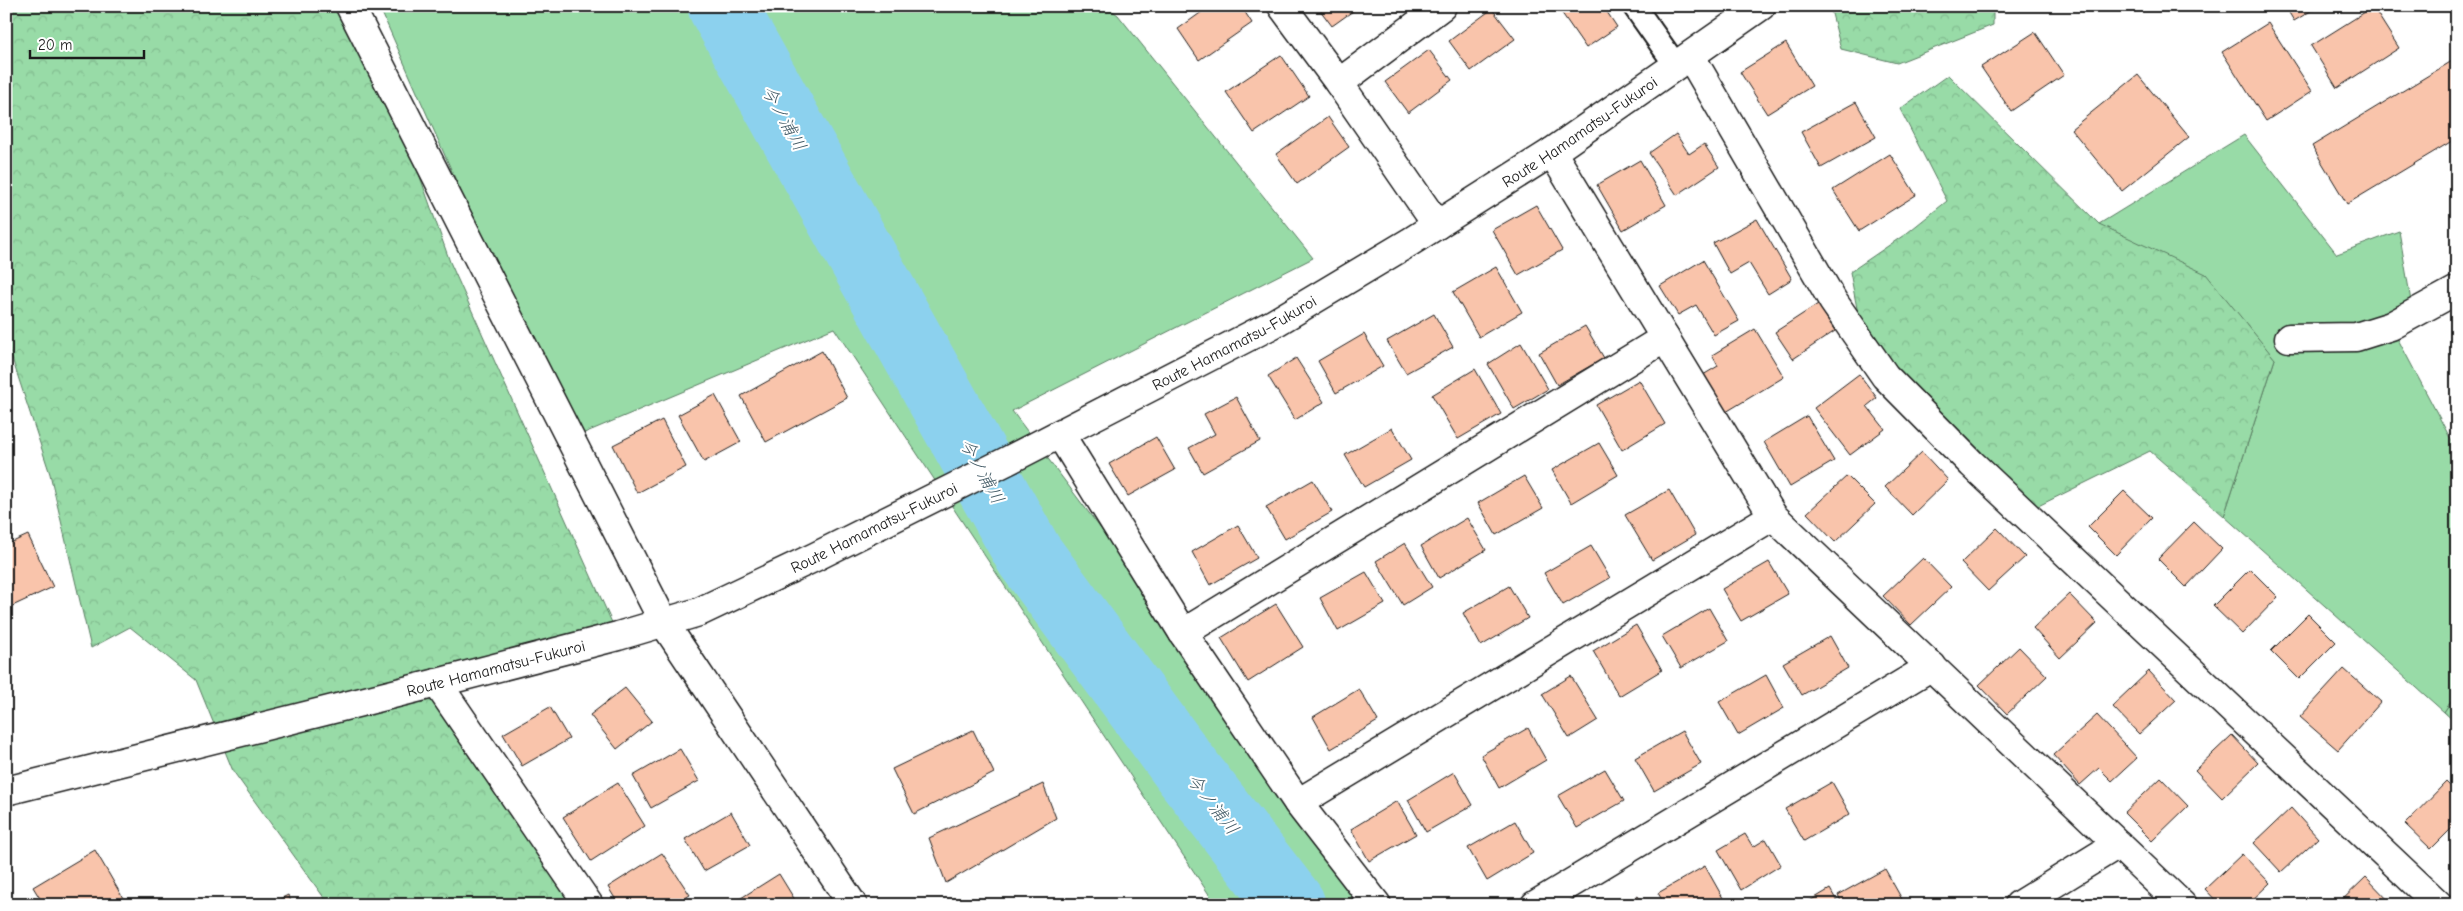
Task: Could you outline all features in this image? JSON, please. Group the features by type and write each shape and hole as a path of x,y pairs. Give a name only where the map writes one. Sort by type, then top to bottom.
{"street":[{"path":"350,6 664,623 853,905"},
{"path":"1282,6 1339,83 1437,225"},
{"path":"1339,83 1442,6"},
{"name":"Route Hamamatsu-Fukuroi","path":"6,791 437,683 699,612 1005,462 1273,324 1437,225 1552,152 1684,62 1761,6"},
{"path":"1684,62 1833,301 1885,376 1979,470 2439,905"},
{"path":"1552,152 1773,516 2182,905"},
{"path":"2288,338 2356,337 2391,326 2457,290"},
{"path":"1183,633 1665,338"},
{"path":"1060,434 1183,633 1298,803 1377,905"},
{"path":"1298,803 1773,516"},
{"path":"1535,905 1932,666"},
{"path":"437,683 589,905"},
{"path":"2019,905 2118,844"}],"lane":[{"path":"1634,6 1684,62"}],"green space":[{"path":"6,6 360,6 450,262 618,636 437,683 585,905 334,905 325,899 233,771 196,680 130,627 91,648 50,474 6,340"},
{"path":"379,6 1106,6 1118,15 1313,258 1012,411 1385,905 1216,905 834,328 570,439"},
{"path":"1830,6 1993,6 1993,25 1897,63 1841,49"},
{"path":"1948,75 2099,224 2206,274 2275,359 2224,516 2150,451 2024,513 1864,345 1850,272 1907,233 1947,201 1900,109"},
{"path":"2244,135 2337,254 2399,231 2413,313 2391,326 2457,451 2457,693 2444,712 2224,516 2275,359 2099,224"},
{"path":"2457,693 2457,724 2444,712"}],"building":[{"path":"1210,6 1241,6 1252,23 1199,60 1178,29"},
{"path":"1317,6 1360,6 1332,26"},
{"path":"1557,6 1603,6 1617,27 1586,48"},
{"path":"2285,6 2319,6 2294,21"},
{"path":"2373,7 2399,48 2337,88 2311,46"},
{"path":"1492,9 1515,39 1471,71 1449,41"},
{"path":"2268,23 2312,91 2266,121 2222,52"},
{"path":"2035,32 2064,75 2011,111 1981,67"},
{"path":"1786,43 1812,86 1767,114 1740,72"},
{"path":"1429,50 1452,80 1408,113 1385,82"},
{"path":"1281,55 1309,96 1254,133 1226,92"},
{"path":"2457,58 2457,138 2347,204 2312,146"},
{"path":"2138,75 2189,137 2122,191 2071,129"},
{"path":"1856,102 1876,137 1821,168 1801,132"},
{"path":"1328,117 1349,147 1297,184 1276,154"},
{"path":"1676,134 1689,154 1704,144 1719,167 1677,195 1649,153"},
{"path":"1890,154 1916,195 1859,231 1833,190"},
{"path":"1640,160 1666,205 1623,230 1597,185"},
{"path":"1536,205 1562,250 1518,275 1492,230"},
{"path":"1757,219 1792,279 1768,294 1749,263 1730,274 1713,243"},
{"path":"1703,260 1739,321 1714,335 1696,305 1678,315 1660,286"},
{"path":"1496,267 1522,312 1479,337 1453,292"},
{"path":"1818,304 1835,331 1793,359 1775,332"},
{"path":"1434,314 1453,347 1406,373 1387,341"},
{"path":"1585,326 1604,358 1557,385 1539,353"},
{"path":"1755,329 1784,377 1726,412 1703,375 1718,366 1712,355"},
{"path":"1364,334 1383,366 1336,393 1318,361"},
{"path":"1521,343 1548,389 1514,409 1488,364"},
{"path":"822,351 847,398 766,442 741,396"},
{"path":"1296,358 1324,402 1295,420 1268,376"},
{"path":"1475,369 1501,414 1458,439 1432,395"},
{"path":"1859,374 1877,398 1867,406 1885,429 1850,455 1814,408"},
{"path":"1639,380 1665,424 1622,450 1596,405"},
{"path":"715,395 741,442 704,462 678,415"},
{"path":"1236,397 1260,441 1203,473 1189,448 1215,434 1204,414"},
{"path":"1807,416 1834,461 1790,487 1764,442"},
{"path":"662,420 686,467 637,493 613,445"},
{"path":"1392,428 1411,460 1364,487 1345,455"},
{"path":"1156,437 1175,470 1128,496 1109,464"},
{"path":"1599,443 1618,475 1571,503 1552,470"},
{"path":"1922,452 1948,480 1912,515 1885,487"},
{"path":"1524,476 1543,508 1496,535 1478,503"},
{"path":"1847,476 1875,504 1835,542 1807,513"},
{"path":"1313,480 1332,512 1285,539 1266,507"},
{"path":"1669,490 1695,535 1652,560 1625,515"},
{"path":"2124,491 2152,518 2116,555 2088,527"},
{"path":"1467,518 1486,550 1439,578 1421,546"},
{"path":"2194,522 2222,549 2186,587 2158,559"},
{"path":"1238,525 1257,558 1210,585 1192,552"},
{"path":"1997,528 2025,557 1988,591 1961,563"},
{"path":"28,535 53,587 6,609 6,545"},
{"path":"1405,543 1432,587 1403,605 1376,561"},
{"path":"1591,546 1610,578 1563,605 1544,573"},
{"path":"1923,558 1951,587 1911,625 1883,596"},
{"path":"1769,562 1788,594 1741,621 1722,589"},
{"path":"2250,569 2278,597 2242,634 2213,606"},
{"path":"1366,572 1385,604 1338,631 1320,598"},
{"path":"1509,586 1528,618 1481,646 1463,613"},
{"path":"2069,594 2097,623 2060,658 2033,628"},
{"path":"1276,604 1303,647 1248,682 1221,638"},
{"path":"1709,608 1728,641 1681,668 1662,636"},
{"path":"2308,614 2336,642 2299,679 2271,651"},
{"path":"1636,625 1662,670 1619,696 1593,651"},
{"path":"1830,636 1848,668 1802,695 1783,663"},
{"path":"2019,647 2047,676 2007,714 1979,685"},
{"path":"2344,669 2381,702 2338,750 2300,717"},
{"path":"2149,671 2176,700 2139,734 2112,706"},
{"path":"1766,675 1784,708 1738,735 1719,702"},
{"path":"1571,676 1598,720 1569,738 1542,694"},
{"path":"625,688 652,721 617,749 590,715"},
{"path":"1359,689 1378,721 1331,749 1313,717"},
{"path":"550,707 569,739 522,766 503,734"},
{"path":"2097,715 2137,758 2112,781 2099,768 2080,785 2053,755"},
{"path":"1528,728 1546,760 1499,788 1481,755"},
{"path":"973,730 994,773 914,814 892,769"},
{"path":"1682,731 1701,764 1654,791 1635,758"},
{"path":"2232,735 2258,763 2222,798 2195,770"},
{"path":"680,749 699,781 651,808 633,776"},
{"path":"1605,769 1624,801 1577,828 1558,796"},
{"path":"1454,772 1473,805 1426,832 1408,800"},
{"path":"2161,778 2188,806 2152,841 2124,813"},
{"path":"1832,782 1850,814 1804,841 1785,809"},
{"path":"2446,782 2457,793 2457,823 2431,849 2405,824"},
{"path":"618,783 645,826 591,861 563,817"},
{"path":"1043,784 1056,818 946,883 929,838"},
{"path":"1397,801 1416,834 1369,861 1351,829"},
{"path":"2291,808 2318,838 2281,872 2254,843"},
{"path":"731,812 750,845 704,871 685,839"},
{"path":"1515,821 1533,853 1487,881 1468,848"},
{"path":"1745,834 1753,847 1766,839 1781,865 1741,890 1718,850"},
{"path":"95,850 127,905 44,905 33,887"},
{"path":"662,853 690,895 674,905 619,905 608,887"},
{"path":"2242,854 2270,883 2247,905 2220,905 2205,889"},
{"path":"1705,866 1723,898 1712,905 1665,905 1658,893"},
{"path":"1885,869 1903,901 1897,905 1843,905 1838,895"},
{"path":"779,874 798,905 730,905"},
{"path":"2366,877 2393,905 2337,905"},
{"path":"1830,889 1839,905 1803,905"},
{"path":"288,895 293,905 268,905"},
{"path":"1638,896 1644,905 1624,905"}],"waterway":[{"name":"今ノ浦川","path":"722,6 1029,555 1189,773 1291,905"}]}
